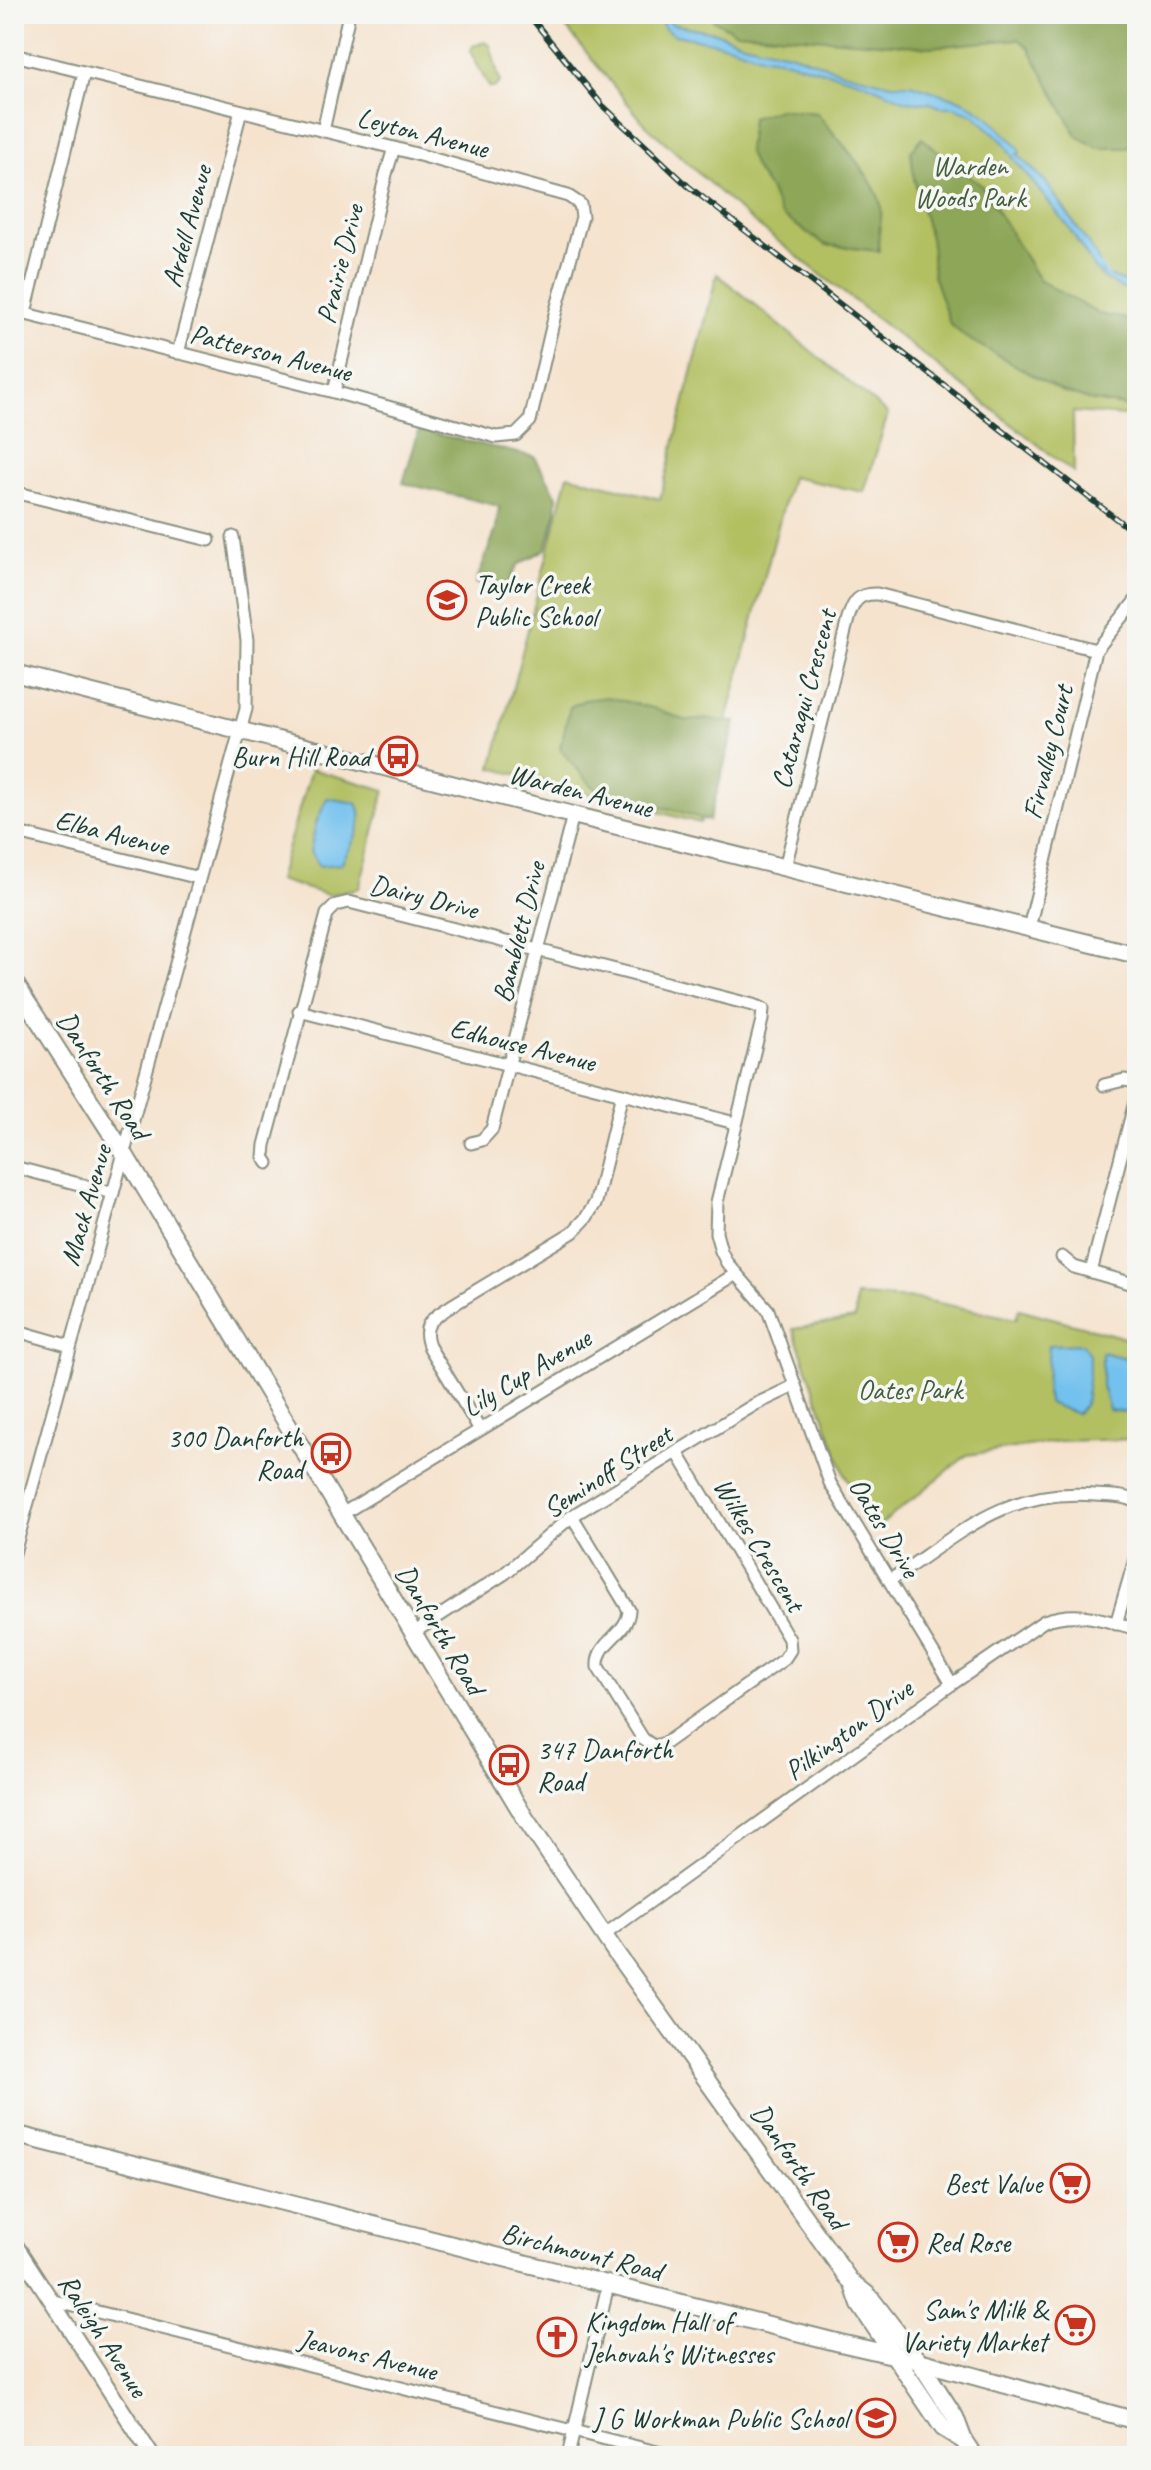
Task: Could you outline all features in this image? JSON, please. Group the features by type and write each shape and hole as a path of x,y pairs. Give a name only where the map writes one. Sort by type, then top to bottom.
{"main road":[{"name":"Warden Avenue","path":"14,673 1137,955"},
{"name":"Danforth Road","path":"14,982 125,1155 525,1818 604,1935 853,2285 860,2305 943,2428 964,2441"},
{"name":"Birchmount Road","path":"14,2134 893,2357 919,2361 1137,2421"},
{"name":"Danforth Road","path":"853,2285 869,2296 919,2361 955,2417 964,2441 974,2456"}],"street":[{"path":"323,131 349,14"},
{"name":"Leyton Avenue","path":"14,55 394,148 568,196 580,204 582,217 530,421 516,435"},
{"path":"20,312 84,73"},
{"name":"Ardell Avenue","path":"178,353 241,111"},
{"name":"Prairie Drive","path":"334,392 394,148"},
{"name":"Patterson Avenue","path":"20,312 496,437 516,435"},
{"path":"14,492 209,540"},
{"path":"233,537 247,640 246,709 239,730"},
{"name":"Cataraqui Crescent","path":"785,867 851,607 858,598 877,594 1096,650"},
{"name":"Firvalley Court","path":"1029,928 1096,650 1137,599"},
{"name":"Mack Avenue","path":"14,1553 239,730"},
{"name":"Bamblett Drive","path":"471,1143 482,1140 492,1129 573,815"},
{"name":"Elba Avenue","path":"14,832 199,878"},
{"name":"Dairy Drive","path":"268,1163 264,1157 265,1145 327,914 336,905 349,902 763,1009 735,1123"},
{"name":"Edhouse Avenue","path":"299,1011 735,1123"},
{"path":"1104,1085 1124,1080 1137,1082"},
{"path":"479,1428 430,1348 425,1337 426,1327 451,1306 573,1232 586,1218 596,1202 622,1094"},
{"path":"1091,1272 1137,1094"},
{"path":"735,1123 717,1202 716,1233 721,1251 736,1274"},
{"path":"14,1167 113,1193"},
{"path":"1062,1257 1074,1267 1137,1285"},
{"name":"Lily Cup Avenue","path":"342,1514 736,1274"},
{"name":"Oates Drive","path":"736,1274 768,1310 830,1483 952,1684"},
{"path":"14,1330 70,1346"},
{"name":"Seminoff Street","path":"413,1633 504,1574 572,1516 754,1405 794,1386"},
{"name":"Wilkes Crescent","path":"572,1516 629,1610 629,1619 623,1629 597,1656 598,1667 643,1739 653,1746 664,1744 784,1659 790,1650 789,1639 677,1452"},
{"path":"890,1580 978,1519 1010,1505 1045,1496 1087,1494 1129,1497 1137,1502"},
{"path":"1116,1624 1137,1552"},
{"name":"Pilkington Drive","path":"604,1935 1044,1621 1075,1614 1137,1629"},
{"name":"Raleigh Avenue","path":"14,2243 152,2456"},
{"path":"568,2456 608,2285"},
{"name":"Jeavons Avenue","path":"50,2300 673,2456"}],"green space":[{"name":"Warden Woods Park","path":"555,14 1137,14 1137,417 1073,412 1074,473 742,213 643,122"},
{"path":"710,14 1137,14 1137,143 1127,148 1098,148 1077,136 1029,48 1019,39 930,47 736,32 713,20"},
{"path":"485,42 490,45 500,82 494,88 489,87 470,51 474,45"},
{"path":"779,109 817,113 864,172 873,185 881,207 879,251 826,245 781,215 748,152 751,118"},
{"path":"922,138 982,186 1039,280 1099,314 1137,321 1137,408 1092,401 1061,391 965,337 950,324 933,275 931,242 914,179 911,151"},
{"path":"717,274 888,414 864,492 791,477 700,823 492,768 568,475 660,499"},
{"path":"419,430 535,457 557,496 556,514 546,549 518,565 503,593 476,583 496,529 499,506 403,483"},
{"path":"607,697 653,708 687,721 709,719 736,722 709,821 672,809 624,803 592,786 560,749 570,707 584,700"},
{"path":"311,769 385,790 359,888 328,895 278,880"},
{"name":"Oates Park","path":"856,1296 919,1299 1016,1319 1019,1309 1137,1341 1137,1439 1061,1441 967,1455 878,1527 844,1473 793,1329 855,1319"}],"water":[{"path":"657,14 664,14 672,24 715,32 843,72 892,84 911,84 964,101 988,116 1020,149 1017,154 1045,181 1096,255 1103,274 1137,285 1137,290 1122,289 1103,278 1003,142 973,114 953,107 906,101 860,81 731,46 675,35 665,29"},
{"path":"327,798 357,803 361,819 357,834 341,864 319,866 310,852 316,823"},
{"path":"1082,1344 1089,1354 1089,1372 1085,1404 1077,1414 1048,1403 1046,1384 1049,1345"},
{"path":"1102,1352 1137,1361 1137,1414 1109,1410 1102,1386"}],"waterway":[{"path":"1098,264 1108,276"}],"railway":[{"path":"528,14 602,105 688,186 1137,535"}],"place":[{"name":"Taylor Creek Public School","path":"447,600"},
{"name":"Burn Hill Road","path":"398,756"},
{"name":"300 Danforth Road","path":"331,1453"},
{"name":"347 Danforth Road","path":"509,1765"},
{"name":"Best Value","path":"1070,2183"},
{"name":"Red Rose","path":"898,2242"},
{"name":"Sam's Milk & Variety Market","path":"1075,2325"},
{"name":"Kingdom Hall of Jehovah's Witnesses","path":"557,2337"},
{"name":"J G Workman Public School","path":"876,2418"}]}
